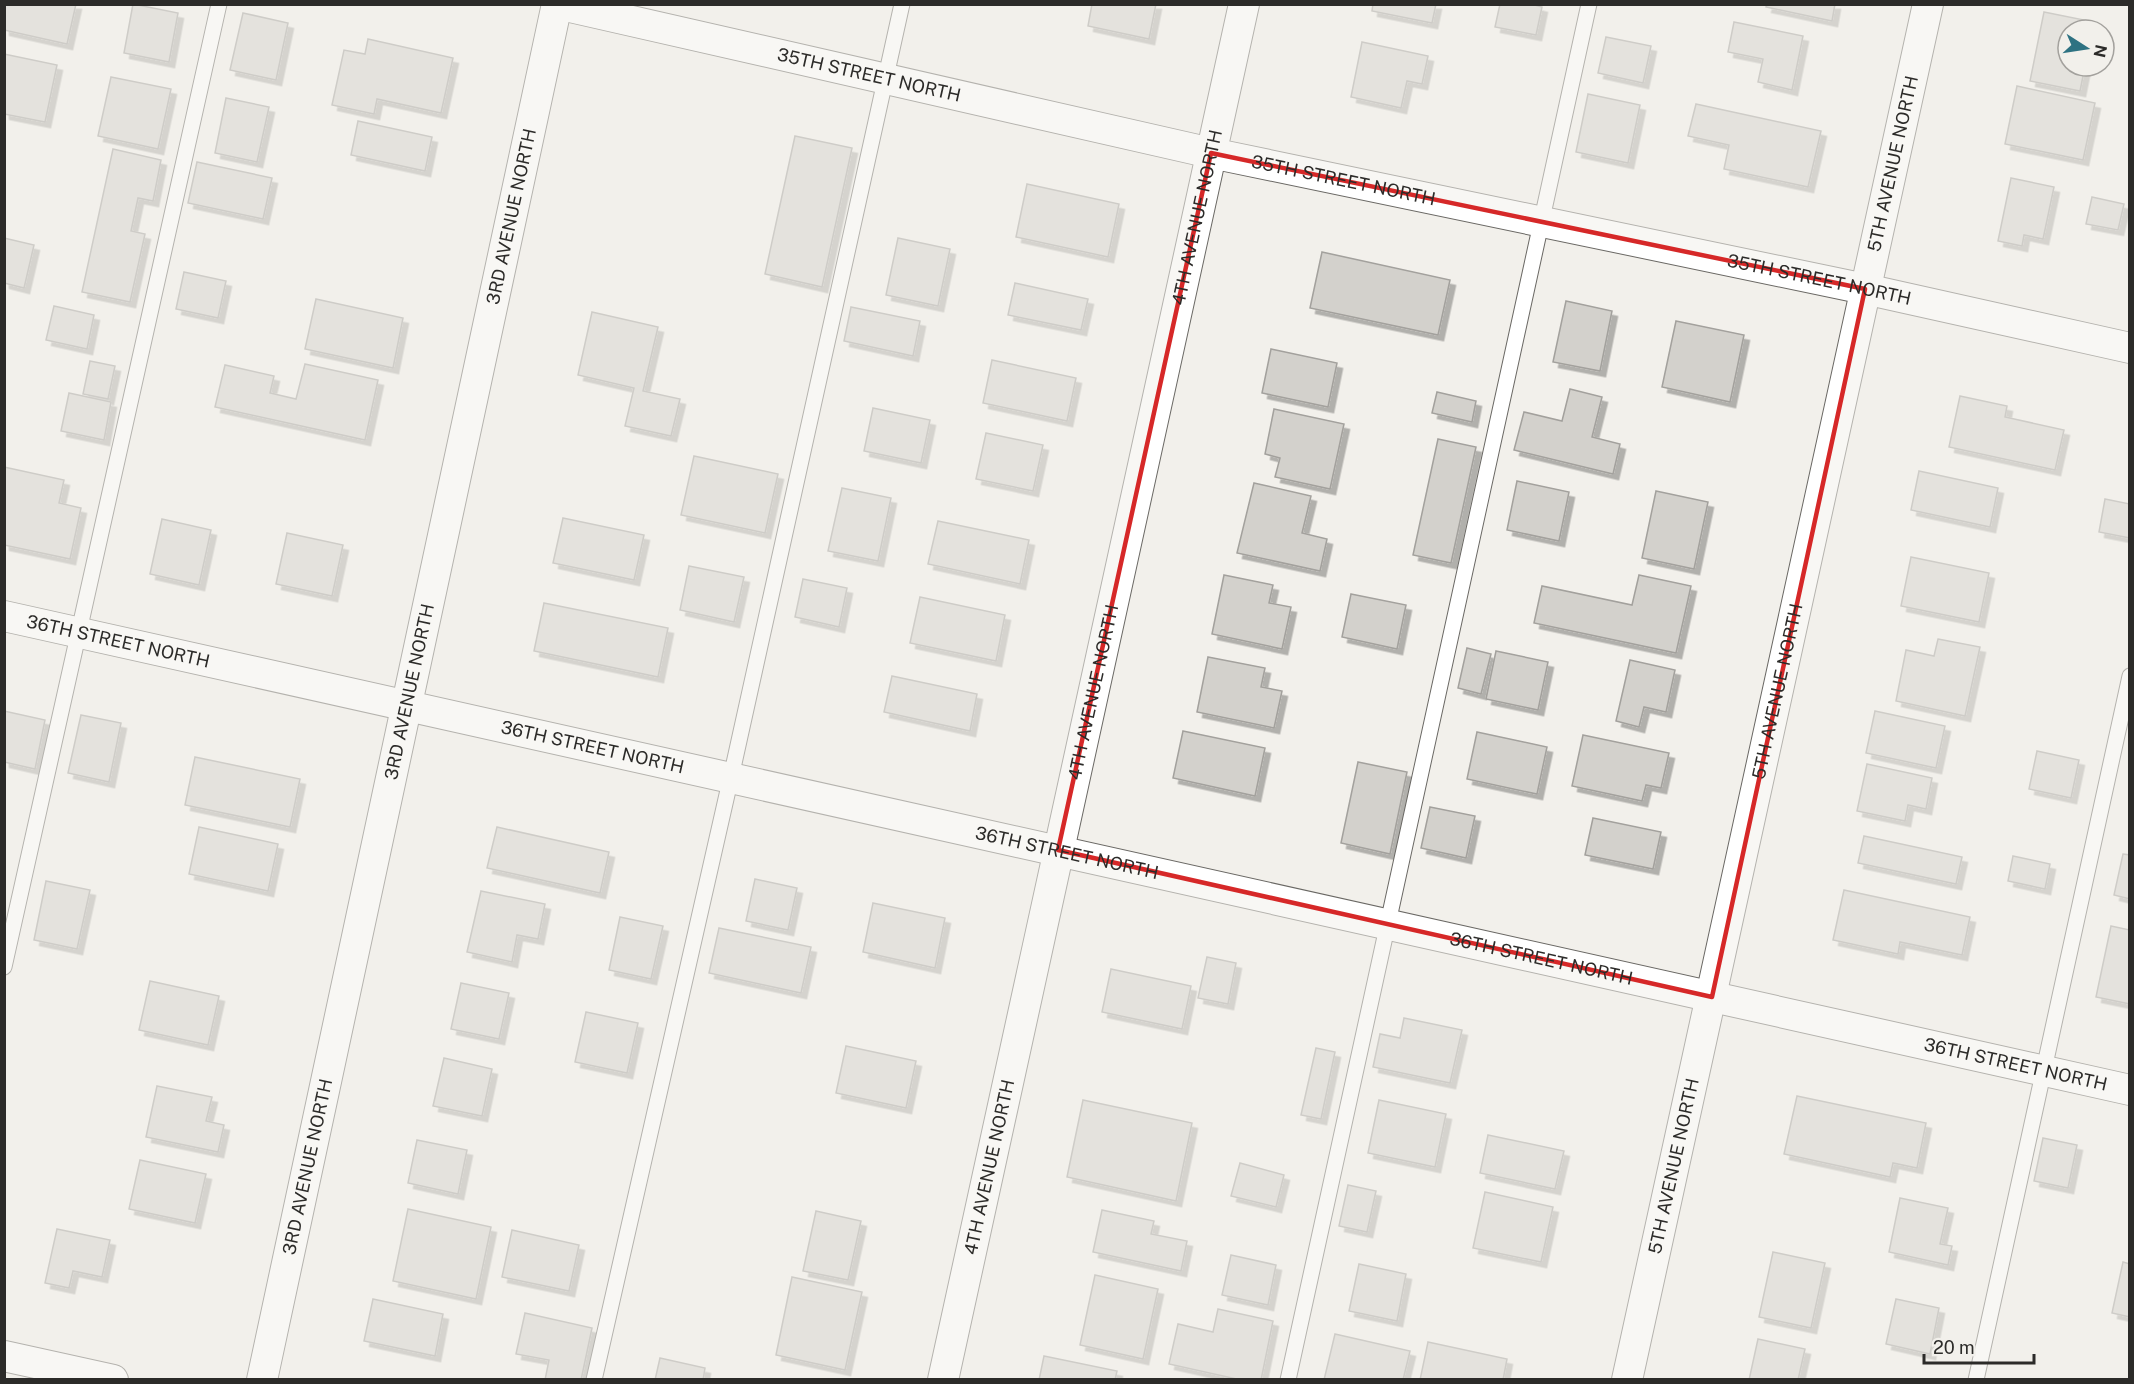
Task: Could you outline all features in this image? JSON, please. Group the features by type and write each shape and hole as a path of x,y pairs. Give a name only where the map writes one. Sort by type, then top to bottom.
{"street":[{"name":"35TH STREET NORTH","path":"557,4 1211,153 1865,289 2130,348"},
{"name":"3RD AVENUE NORTH","path":"262,1380 557,4"},
{"name":"4TH AVENUE NORTH","path":"942,1380 1244,4"},
{"name":"5TH AVENUE NORTH","path":"1627,1380 1928,4"},
{"name":"36TH STREET NORTH","path":"4,615 2130,1090"},
{"path":"4,1356 113,1380"}],"lane":[{"path":"4,967 219,4"},
{"path":"594,1380 731,777 902,4"},
{"path":"1288,1380 1589,4"},
{"path":"1976,1380 2130,676"}],"highlighted area":[{"path":"1211,153 1865,289 1712,997 1058,850"}],"building":[{"path":"4,4 76,4 67,44 4,30"},
{"path":"133,4 178,13 169,62 124,53"},
{"path":"1092,4 1156,4 1149,39 1088,26"},
{"path":"1373,4 1436,4 1432,23 1372,11"},
{"path":"1500,4 1531,4 1542,7 1536,35 1495,27"},
{"path":"1767,4 1835,4 1832,21 1766,7"},
{"path":"2044,12 2074,18 2056,18 2056,78 2083,78 2080,91 2030,81"},
{"path":"243,13 288,23 276,80 230,70"},
{"path":"1734,22 1803,36 1792,90 1758,82 1763,59 1728,52"},
{"path":"1606,37 1651,46 1643,83 1598,73"},
{"path":"368,39 453,58 441,113 377,99 374,114 332,105 344,50 365,54"},
{"path":"1362,42 1428,56 1422,84 1407,81 1401,108 1351,97"},
{"path":"4,54 57,65 45,122 4,114"},
{"path":"111,77 171,89 158,149 98,136"},
{"path":"2017,86 2095,103 2083,160 2005,144"},
{"path":"1588,94 1640,105 1628,163 1576,152"},
{"path":"226,98 269,107 257,162 215,153"},
{"path":"1696,104 1821,131 1808,187 1724,169 1729,145 1688,136"},
{"path":"358,121 432,137 425,171 351,155"},
{"path":"795,136 852,148 822,287 765,274"},
{"path":"113,149 161,160 153,201 138,198 131,231 145,234 130,302 82,292"},
{"path":"197,162 272,178 263,219 188,203"},
{"path":"2011,178 2054,187 2043,239 2024,235 2022,246 1998,241"},
{"path":"1027,184 1119,204 1108,257 1016,237"},
{"path":"2092,197 2124,204 2118,230 2086,224"},
{"path":"4,238 34,245 24,288 4,283"},
{"path":"898,238 950,249 938,306 886,295"},
{"path":"1322,252 1450,280 1438,335 1310,308"},
{"path":"184,272 226,281 218,318 176,309"},
{"path":"1015,283 1088,299 1081,330 1008,315"},
{"path":"316,299 403,318 393,368 305,349"},
{"path":"1566,301 1612,311 1600,371 1553,362"},
{"path":"54,306 94,315 87,349 46,340"},
{"path":"851,307 920,321 913,356 844,341"},
{"path":"592,312 658,327 643,391 680,399 671,436 625,426 634,388 578,375"},
{"path":"1676,321 1744,335 1730,402 1662,387"},
{"path":"1271,349 1337,363 1328,407 1262,393"},
{"path":"992,360 1076,378 1067,421 983,403"},
{"path":"90,361 115,366 108,399 83,394"},
{"path":"305,364 378,380 365,440 215,407 225,365 274,376 270,393 296,399"},
{"path":"1570,389 1602,397 1592,437 1620,444 1613,474 1514,450 1524,412 1562,421"},
{"path":"1437,392 1476,401 1472,422 1432,413"},
{"path":"69,393 111,402 104,440 61,431"},
{"path":"1960,396 2007,406 2005,417 2064,430 2055,470 1949,447"},
{"path":"873,408 930,420 921,463 864,451"},
{"path":"1274,409 1344,424 1330,489 1275,477 1280,458 1265,454"},
{"path":"986,433 1043,445 1033,491 976,479"},
{"path":"1438,439 1476,447 1451,563 1413,555"},
{"path":"694,456 778,474 765,533 681,515"},
{"path":"4,467 64,480 59,503 81,508 70,559 4,545"},
{"path":"1919,471 1998,488 1990,527 1911,510"},
{"path":"1517,481 1569,492 1559,541 1507,530"},
{"path":"1254,483 1311,496 1302,533 1327,539 1320,571 1237,553"},
{"path":"842,488 891,498 878,561 828,551"},
{"path":"1656,491 1708,502 1694,569 1642,558"},
{"path":"2105,499 2130,504 2130,538 2099,532"},
{"path":"563,518 644,535 634,580 553,563"},
{"path":"162,519 211,530 199,585 150,574"},
{"path":"938,521 1029,540 1020,584 928,564"},
{"path":"287,533 343,545 332,596 276,584"},
{"path":"1911,557 1989,573 1979,622 1901,606"},
{"path":"689,566 744,577 734,622 680,610"},
{"path":"1224,575 1273,585 1269,603 1291,607 1282,649 1212,634"},
{"path":"1639,575 1691,586 1676,653 1534,623 1542,586 1632,605"},
{"path":"803,579 847,588 839,627 795,617"},
{"path":"1351,594 1406,605 1397,649 1342,637"},
{"path":"920,597 1005,615 996,661 910,643"},
{"path":"544,603 668,628 658,677 534,651"},
{"path":"1938,639 1980,647 1965,716 1896,701 1906,650 1934,656"},
{"path":"1467,648 1491,654 1481,694 1458,688"},
{"path":"1496,651 1548,662 1538,710 1486,699"},
{"path":"1208,657 1265,668 1261,687 1282,691 1274,728 1197,712"},
{"path":"1630,660 1675,670 1666,712 1644,707 1639,727 1616,721"},
{"path":"892,676 977,694 970,731 884,712"},
{"path":"4,711 45,720 35,769 4,762"},
{"path":"1875,711 1945,726 1936,768 1866,753"},
{"path":"81,715 121,723 109,782 68,773"},
{"path":"1183,731 1265,748 1255,796 1173,778"},
{"path":"1477,732 1547,747 1537,794 1467,779"},
{"path":"1583,735 1669,753 1661,788 1646,785 1642,801 1572,786"},
{"path":"2037,751 2079,760 2071,798 2029,789"},
{"path":"195,757 300,779 290,827 185,805"},
{"path":"1358,762 1407,772 1390,854 1341,843"},
{"path":"1867,764 1932,778 1926,809 1908,805 1905,821 1857,811"},
{"path":"1430,807 1475,816 1466,858 1421,848"},
{"path":"1593,818 1661,832 1653,869 1585,855"},
{"path":"199,827 278,844 268,891 189,874"},
{"path":"497,827 609,852 600,893 487,868"},
{"path":"1864,836 1962,857 1956,884 1858,863"},
{"path":"2123,854 2130,855 2130,899 2114,895"},
{"path":"2013,856 2050,864 2045,889 2008,881"},
{"path":"755,879 797,888 788,930 746,921"},
{"path":"46,881 90,890 77,949 34,940"},
{"path":"1844,890 1970,917 1962,955 1900,942 1898,954 1833,940"},
{"path":"481,891 545,904 538,939 517,935 512,962 467,952"},
{"path":"873,903 945,918 935,968 863,952"},
{"path":"620,917 663,926 651,979 609,970"},
{"path":"2111,926 2130,930 2130,1004 2096,997"},
{"path":"719,928 811,947 801,993 709,973"},
{"path":"1207,957 1236,963 1228,1004 1198,998"},
{"path":"1111,969 1191,986 1182,1029 1102,1012"},
{"path":"150,981 219,996 208,1045 139,1030"},
{"path":"461,983 509,993 499,1039 451,1029"},
{"path":"586,1012 638,1023 627,1073 575,1062"},
{"path":"1404,1018 1462,1030 1450,1083 1373,1067 1380,1034 1400,1038"},
{"path":"846,1046 916,1061 906,1108 836,1093"},
{"path":"1316,1048 1335,1052 1321,1119 1301,1115"},
{"path":"444,1058 492,1069 482,1116 433,1106"},
{"path":"157,1086 212,1097 206,1121 224,1125 218,1152 146,1137"},
{"path":"1797,1096 1926,1123 1917,1168 1893,1163 1890,1177 1784,1154"},
{"path":"1083,1100 1192,1123 1176,1201 1067,1177"},
{"path":"1379,1100 1446,1114 1435,1167 1368,1153"},
{"path":"1488,1135 1564,1151 1555,1189 1480,1173"},
{"path":"2043,1138 2077,1145 2068,1188 2034,1181"},
{"path":"417,1140 467,1150 458,1194 408,1183"},
{"path":"140,1160 206,1174 195,1223 129,1209"},
{"path":"1240,1163 1284,1175 1276,1207 1231,1196"},
{"path":"1348,1185 1376,1191 1367,1232 1339,1226"},
{"path":"1485,1192 1553,1207 1541,1262 1473,1248"},
{"path":"1900,1198 1948,1208 1940,1244 1952,1246 1948,1265 1889,1252"},
{"path":"408,1209 491,1227 476,1299 393,1281"},
{"path":"1102,1210 1154,1221 1151,1234 1187,1241 1181,1271 1093,1252"},
{"path":"816,1211 861,1221 848,1280 803,1271"},
{"path":"57,1229 110,1240 102,1277 73,1271 69,1288 45,1283"},
{"path":"512,1230 579,1245 569,1291 502,1277"},
{"path":"1773,1252 1825,1263 1811,1328 1759,1317"},
{"path":"1231,1255 1276,1265 1268,1305 1222,1295"},
{"path":"2123,1262 2130,1264 2130,1317 2112,1313"},
{"path":"1359,1264 1406,1274 1397,1321 1349,1311"},
{"path":"1095,1275 1158,1289 1143,1359 1080,1345"},
{"path":"792,1277 862,1292 845,1370 776,1355"},
{"path":"373,1299 443,1314 435,1356 364,1341"},
{"path":"1896,1299 1939,1308 1930,1354 1886,1344"},
{"path":"1218,1309 1273,1321 1261,1380 1241,1380 1169,1364 1178,1324 1213,1332"},
{"path":"525,1313 592,1328 581,1380 545,1380 549,1360 516,1354"},
{"path":"1335,1334 1410,1351 1403,1380 1324,1380"},
{"path":"1758,1339 1805,1349 1798,1380 1749,1380"},
{"path":"1428,1342 1507,1359 1503,1380 1420,1380"},
{"path":"1044,1356 1117,1371 1115,1380 1039,1380"},
{"path":"660,1358 705,1368 703,1380 655,1380"}]}
